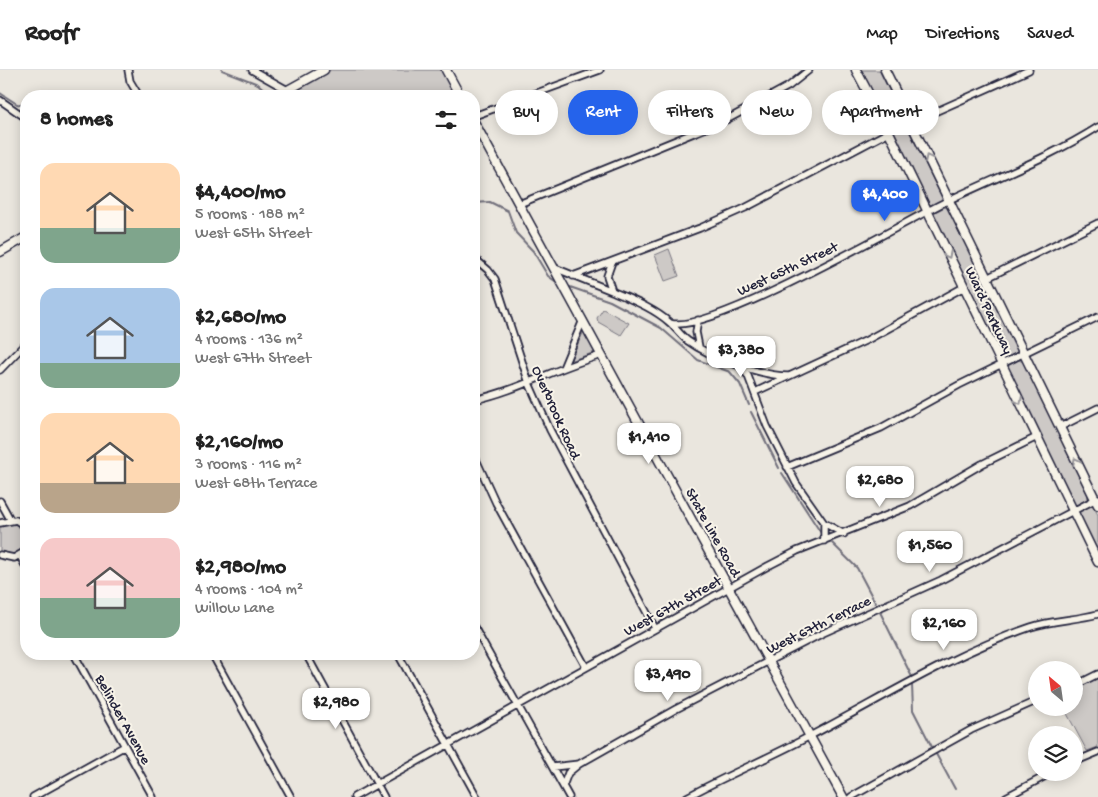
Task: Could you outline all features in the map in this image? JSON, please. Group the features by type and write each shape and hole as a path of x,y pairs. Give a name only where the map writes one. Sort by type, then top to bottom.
{"main road":[{"path":"290,90 324,70"},
{"path":"446,70 457,90"},
{"name":"Ward Parkway","path":"856,70 867,90"},
{"name":"Ward Parkway","path":"885,70 894,90"},
{"name":"State Line Road","path":"480,133 843,797"},
{"name":"Ward Parkway","path":"890,135 1000,364 1098,562"},
{"name":"Ward Parkway","path":"916,135 1097,501"},
{"path":"0,252 20,240"}],"street":[{"path":"128,70 136,90"},
{"path":"252,70 286,90"},
{"path":"480,114 600,70"},
{"path":"519,204 728,119 789,86 809,70"},
{"path":"939,110 1029,70"},
{"path":"0,100 20,114"},
{"name":"West 65th Street","path":"670,323 677,325 698,320 802,278 949,200 1050,155 1098,127"},
{"path":"573,276 700,228 754,204 883,135"},
{"path":"987,278 1098,223"},
{"path":"612,261 607,276 612,291"},
{"name":"Overbrook Road","path":"480,263 494,279 529,383 570,472 655,628"},
{"path":"554,268 639,303 670,323 688,341 742,367 770,375 790,376"},
{"path":"754,392 867,340 964,287"},
{"path":"787,467 881,428 1000,364 1098,317"},
{"path":"563,368 583,320"},
{"path":"698,320 696,332 699,347"},
{"path":"0,370 20,349"},
{"path":"480,398 529,383 563,368 602,355"},
{"path":"742,367 767,426 796,483 824,523 844,534"},
{"path":"1060,428 1098,408"},
{"name":"West 67th Street","path":"354,797 728,587 797,551 844,534 910,506 982,464 1037,437"},
{"path":"480,468 496,503 586,667"},
{"path":"0,501 10,519 20,523"},
{"name":"West 67th Terrace","path":"563,786 568,773 579,764 676,709 821,634 941,580 1073,510 1097,501"},
{"path":"0,523 10,519"},
{"path":"824,523 824,541"},
{"path":"0,556 7,558 20,556"},
{"path":"687,797 742,768 810,736 916,677 963,654 1032,627 1098,614"},
{"path":"480,638 569,797"},
{"name":"Belinder Avenue","path":"77,660 153,797"},
{"path":"215,660 291,797"},
{"path":"309,660 384,797"},
{"path":"401,660 477,797"},
{"path":"1083,682 1098,674"},
{"path":"851,797 972,730 1028,705"},
{"path":"33,797 124,746"},
{"path":"1083,758 1098,752"},
{"name":"West 67th Terrace","path":"553,767 579,764"},
{"path":"1006,797 1036,781"}],"shaded area":[{"path":"331,70 442,70 453,90 301,90 302,86"},
{"path":"862,70 879,70 889,90 872,90"},
{"path":"894,135 911,135 942,198 941,201 932,206 928,203"},
{"path":"945,207 948,209 1017,349 1017,352 1005,359 1002,357 933,216 935,212"},
{"path":"669,249 679,276 665,281 655,255"},
{"path":"603,309 629,323 621,335 598,322 597,318"},
{"path":"584,331 595,352 572,360 571,359"},
{"path":"1019,360 1023,362 1088,495 1087,499 1076,505 1008,368 1009,365"},
{"path":"1093,505 1098,515 1098,553 1079,514 1080,511"},
{"path":"12,523 20,527 20,550 15,554 0,552 0,527"},
{"path":"1098,678 1098,747 1087,751 1083,744 1083,726 1074,726 1068,716 1083,716 1083,686"}],"waterway":[{"path":"222,70 258,84 265,90"},
{"path":"0,93 20,105"},
{"path":"480,203 490,202 508,211 516,233 533,251 548,276 555,281"},
{"path":"570,287 610,301 661,328 698,360 730,372 740,384 749,405"},
{"path":"751,412 779,468"},
{"path":"782,473 821,533"},
{"path":"832,543 857,568 876,604"},
{"path":"880,612 911,675"},
{"path":"912,685 913,710 932,747"},
{"path":"936,754 955,789"}]}
